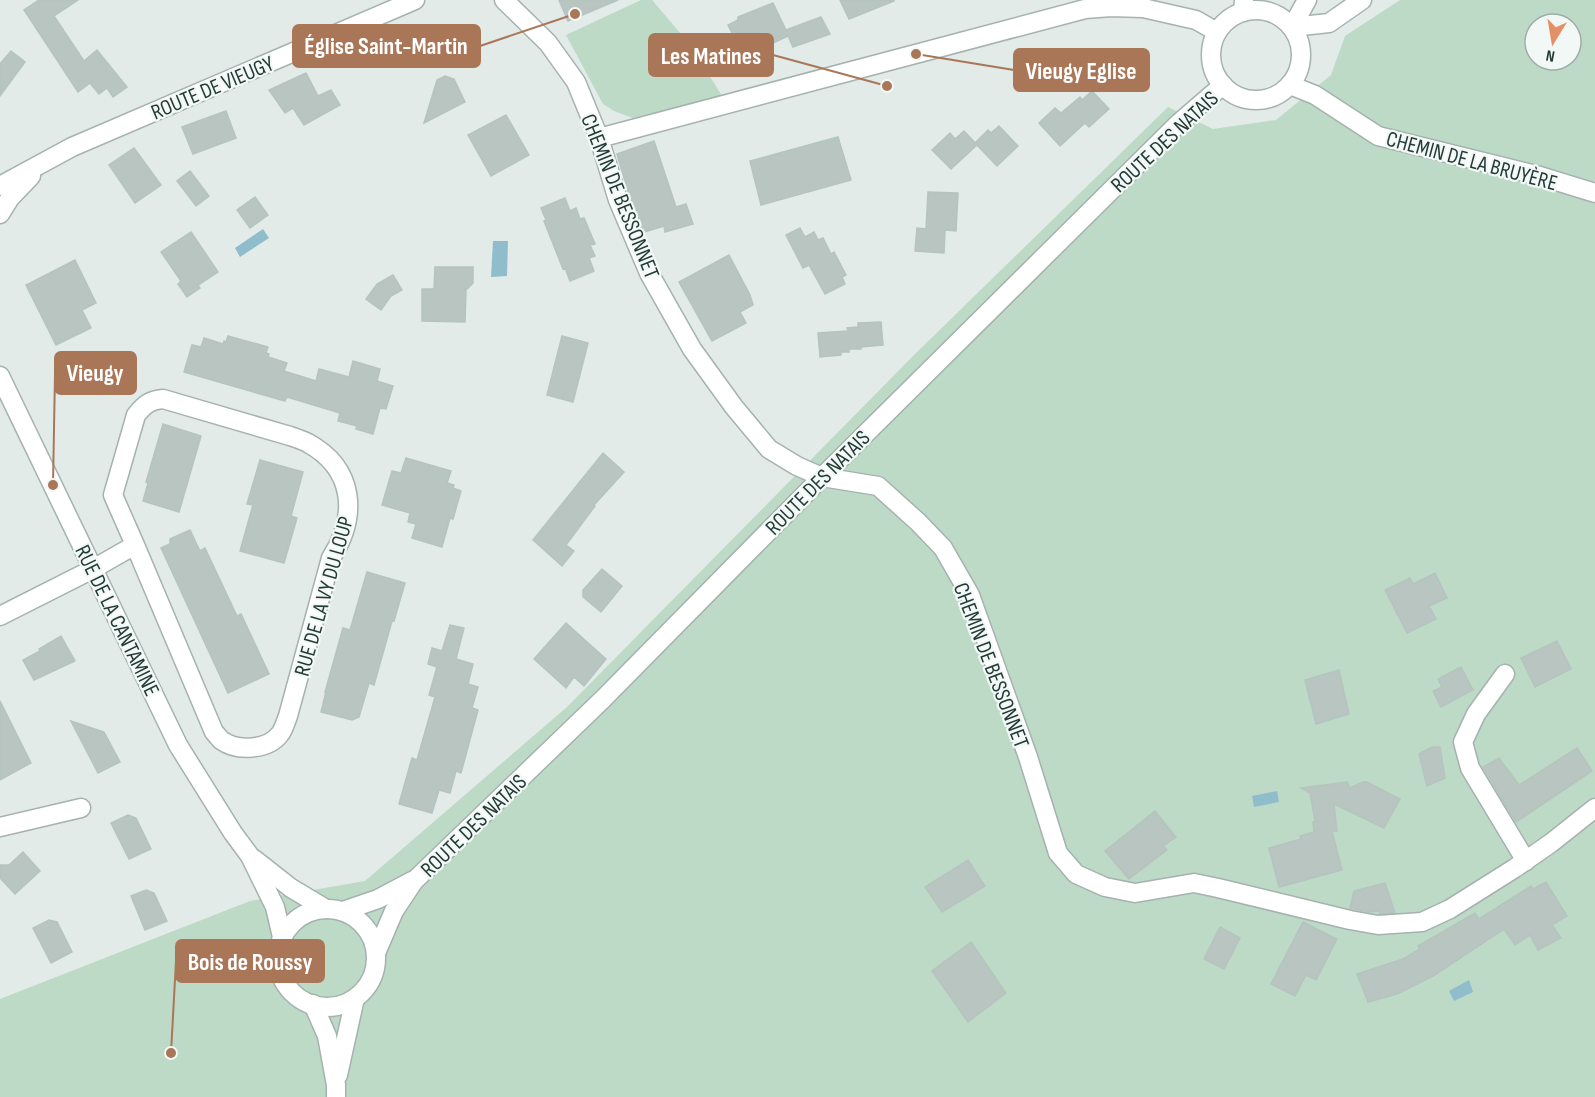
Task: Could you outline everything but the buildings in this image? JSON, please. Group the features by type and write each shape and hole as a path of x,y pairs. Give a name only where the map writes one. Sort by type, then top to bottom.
{"street":[{"name":"ROUTE DE VIEUGY","path":"0,186 72,147 415,0"},
{"name":"CHEMIN DE BESSONNET","path":"504,0 548,43 576,82 599,138 618,200 645,263 692,349 735,407 769,449 797,466 822,477 878,486 943,548 970,596 1028,757 1058,853 1076,874 1105,887 1135,893 1194,884 1378,925 1422,922 1450,909 1526,861 1595,808"},
{"path":"1292,27 1307,0"},
{"path":"1292,27 1329,22 1362,0"},
{"path":"1243,6 1278,15 1292,27 1299,40 1301,56 1298,71 1290,85 1278,94 1264,99 1249,99 1235,94 1223,85 1215,73 1211,59 1212,45 1217,32 1224,23 1243,6"},
{"path":"599,138 1085,9 1143,8 1196,20 1217,32"},
{"name":"ROUTE DES NATAIS","path":"376,954 394,910 414,880 603,699 822,477 1179,123 1223,85"},
{"name":"CHEMIN DE LA BRUYÈRE","path":"1290,85 1315,96 1378,136 1595,193"},
{"name":"ROUTE DE VIEUGY","path":"0,214 10,198 42,164"},
{"name":"RUE DE LA CANTAMINE","path":"0,376 178,745 250,856 275,907 282,937"},
{"name":"RUE DE LA VY DU LOUP","path":"154,399 163,399 290,436 308,443 336,467 346,486 349,505 347,524 340,544 331,558 288,716 281,733 270,743 257,747 238,746 223,741 214,732 135,545 113,495 136,415 143,405 154,399"},
{"path":"0,616 135,545"},
{"path":"1505,674 1476,714 1463,742 1470,768 1526,861"},
{"path":"0,827 81,808"},
{"name":"RUE DE LA CANTAMINE","path":"250,856 291,888 334,910"},
{"name":"ROUTE DES NATAIS","path":"334,910 378,899 414,880"},
{"path":"312,910 334,910 356,918 366,927 373,940 376,967 372,979 355,998 342,1005 313,1004 298,997 286,985 279,970 278,953 282,937 300,917 312,910"},
{"path":"336,1091 355,998"},
{"path":"313,1004 327,1036 336,1091"}],"green space":[{"path":"641,0 652,0 692,47 722,96 633,118 603,104 566,35"},
{"path":"1400,0 1595,0 1595,1097 0,1097 0,999 250,901 365,881 567,707 913,356 1168,107 1213,129 1276,120 1331,75 1345,36"}],"water":[{"path":"263,229 269,238 240,257 235,248"},
{"path":"493,241 508,241 507,276 491,277"},
{"path":"1277,791 1279,802 1254,807 1252,796"},
{"path":"1469,980 1473,992 1454,1001 1449,991"}],"place":[{"name":"Église Saint-Martin","path":"575,14"},
{"name":"Vieugy Eglise","path":"916,54"},
{"name":"Les Matines","path":"887,86"},
{"name":"Vieugy","path":"53,485"},
{"name":"Bois de Roussy","path":"171,1053"}]}
